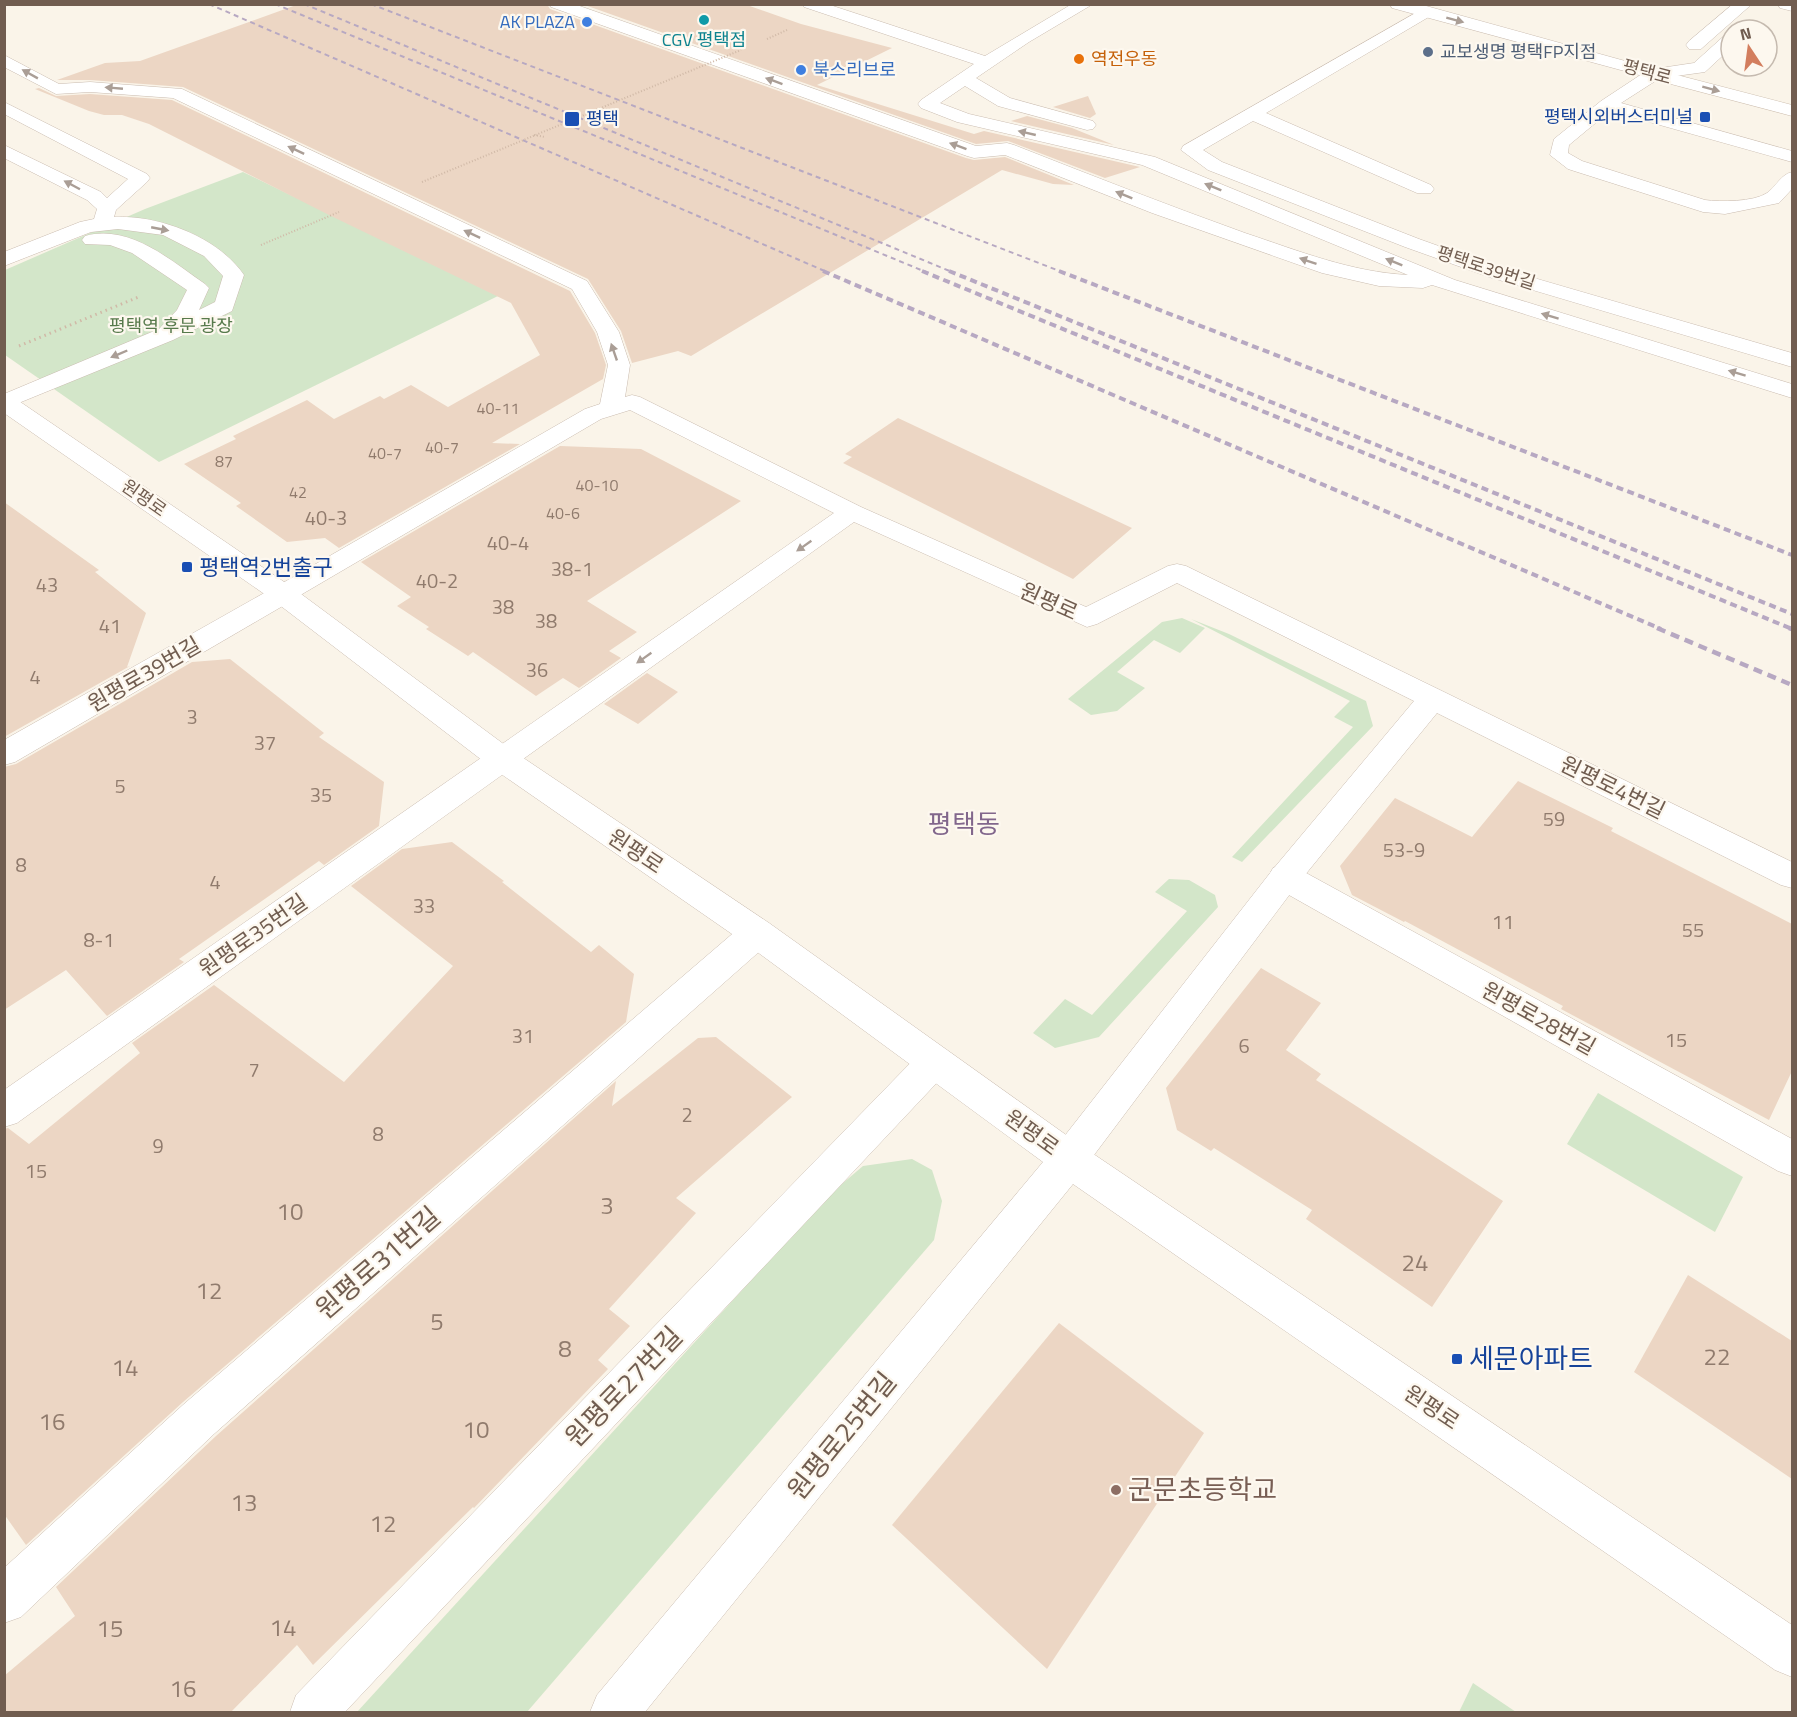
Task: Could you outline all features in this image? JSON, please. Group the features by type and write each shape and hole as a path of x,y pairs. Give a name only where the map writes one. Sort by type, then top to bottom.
{"street":[{"name":"평택로","path":"1398,4 1792,111"},
{"name":"평택로","path":"1452,4 1719,73"},
{"path":"1654,74 1675,63 1744,4"},
{"path":"1786,4 1792,6"},
{"path":"1654,74 1698,68 1719,50"},
{"name":"원평로","path":"5,402 283,594 502,759 757,933 1069,1159 1792,1653"},
{"name":"원평로39번길","path":"4,754 283,594"},
{"name":"원평로35번길","path":"4,1111 502,759"},
{"name":"원평로28번길","path":"1285,877 1792,1159"},
{"name":"원평로31번길","path":"4,1600 199,1419 757,933"},
{"name":"원평로25번길","path":"614,1713 1069,1159"}],"lane":[{"path":"558,4 974,152 1007,149 1159,209 1329,269 1379,280 1448,284"},
{"path":"810,4 986,62"},
{"path":"1085,4 1035,30 927,104 963,118 1148,161 1448,284 1792,391"},
{"name":"평택로39번길","path":"1426,12 1255,115 1184,149 1215,166 1485,269 1792,360"},
{"path":"4,60 57,89 90,87 176,93 580,285 608,332 619,365 611,409"},
{"path":"1654,74 1607,105 1560,143 1559,155 1575,165 1703,206 1725,208 1772,199 1792,178"},
{"path":"965,79 1004,102 1109,130"},
{"path":"1607,105 1792,157"},
{"path":"4,107 140,178 105,216 87,226 4,261"},
{"path":"1255,115 1424,189"},
{"path":"4,150 94,196 105,216 118,223 168,230 211,252 234,275 224,306 165,335 5,402"},
{"path":"4,261 74,242 112,239 139,249 198,288 187,313 165,335"},
{"path":"1204,243 1337,288 1380,295 1448,284"},
{"name":"원평로","path":"283,594 593,414 632,402 852,512 1088,618 1177,572 1434,698"},
{"path":"502,759 852,512"},
{"path":"1069,1159 1285,877 1434,698"},
{"name":"원평로4번길","path":"1434,698 1792,876"},
{"name":"원평로27번길","path":"313,1713 935,1061"}],"path":[{"path":"761,41 791,28"},
{"path":"422,182 741,50"},
{"path":"600,109 611,110"},
{"path":"534,135 545,137"},
{"path":"221,263 339,212"},
{"path":"19,346 144,295"}],"green space":[{"name":"평택역 후문 광장","path":"243,172 498,296 159,462 5,355 5,270 145,209"},
{"path":"1182,618 1205,628 1180,653 1154,640 1117,672 1145,688 1117,711 1091,715 1068,699 1162,622"},
{"path":"1191,619 1229,634 1366,701 1373,726 1242,862 1232,857 1353,727 1334,717 1350,701"},
{"path":"1169,879 1189,880 1215,895 1218,907 1099,1037 1055,1048 1033,1033 1065,999 1092,1015 1187,911 1155,892"},
{"path":"1598,1093 1743,1177 1715,1232 1567,1144"},
{"path":"912,1159 932,1170 942,1201 934,1240 527,1712 357,1712 829,1195 863,1166"},
{"path":"1473,1683 1516,1712 1459,1712"}],"building":[{"path":"299,4 547,4 550,9 966,158 974,160 1005,157 1074,185 1053,184 1002,170 691,356 678,351 632,363 621,331 588,279 183,87 90,80 57,80 105,63 140,61"},
{"path":"582,4 744,4 801,24 892,48 817,85 974,134 984,131 1140,167 1105,178 1008,141 976,144"},
{"path":"39,88 56,96 90,94 172,100 570,291 595,333 606,365 603,379 492,443 520,444 339,548 325,538 287,542 236,506 241,503 184,464 236,439 233,436 307,400 334,419 380,396 384,399 411,385 448,407 540,355 511,303 149,124 122,115 104,115 89,111 35,89"},
{"path":"1088,96 1096,114 1090,118 1053,107"},
{"path":"1027,116 1072,128 1114,145 1011,121"},
{"path":"898,418 1132,528 1073,579 843,463 852,457 845,454"},
{"path":"560,446 641,449 741,501 587,601 637,632 609,651 621,658 579,688 563,678 536,696 473,652 468,656 426,629 429,627 397,606 411,597 361,562"},
{"path":"4,502 99,570 95,572 146,613 127,667 130,666 4,737"},
{"path":"230,659 324,733 319,737 384,782 379,826 324,865 319,861 179,959 184,962 107,1016 66,970 4,1010 4,767 16,764 192,662"},
{"path":"647,673 678,692 638,724 604,704"},
{"path":"1518,781 1613,828 1611,831 1792,924 1792,1071 1769,1120 1561,1009 1563,1006 1352,895 1340,866 1395,798 1472,837"},
{"path":"452,842 591,952 599,945 634,974 626,1022 183,1402 26,1545 4,1514 4,1129 8,1128 29,1144 140,1053 132,1043 214,985 344,1082 453,966 351,886 402,849"},
{"path":"1261,968 1321,1003 1286,1050 1321,1074 1316,1080 1503,1201 1432,1307 1306,1219 1312,1210 1214,1148 1211,1151 1177,1130 1166,1088"},
{"path":"716,1037 792,1097 676,1198 696,1213 609,1309 630,1326 598,1360 608,1369 474,1508 313,1665 297,1645 230,1713 4,1713 4,1676 75,1616 56,1587 216,1436 616,1081 612,1106 698,1038"},
{"path":"1688,1275 1792,1341 1792,1479 1634,1372"},
{"path":"1059,1323 1204,1433 1047,1669 892,1525"}],"railway":[{"path":"209,4 827,272"},
{"path":"275,4 926,272"},
{"path":"304,4 952,272"},
{"path":"371,4 1062,272"},
{"path":"823,271 1661,629"},
{"path":"922,271 1792,629 1789,628"},
{"path":"949,271 1792,614"},
{"path":"1059,271 1792,555"},
{"path":"1657,628 1792,685"}],"place":[{"name":"CGV 평택점","path":"704,20"},
{"name":"AK PLAZA","path":"587,22"},
{"name":"교보생명 평택FP지점","path":"1428,52"},
{"name":"역전우동","path":"1079,59"},
{"name":"북스리브로","path":"801,70"},
{"name":"평택시외버스터미널","path":"1705,117"},
{"name":"평택","path":"572,119"},
{"name":"평택역2번출구","path":"187,567"},
{"name":"세문아파트","path":"1457,1359"},
{"name":"군문초등학교","path":"1116,1490"}],"district":[{"name":"평택동","path":"964,824"}]}
